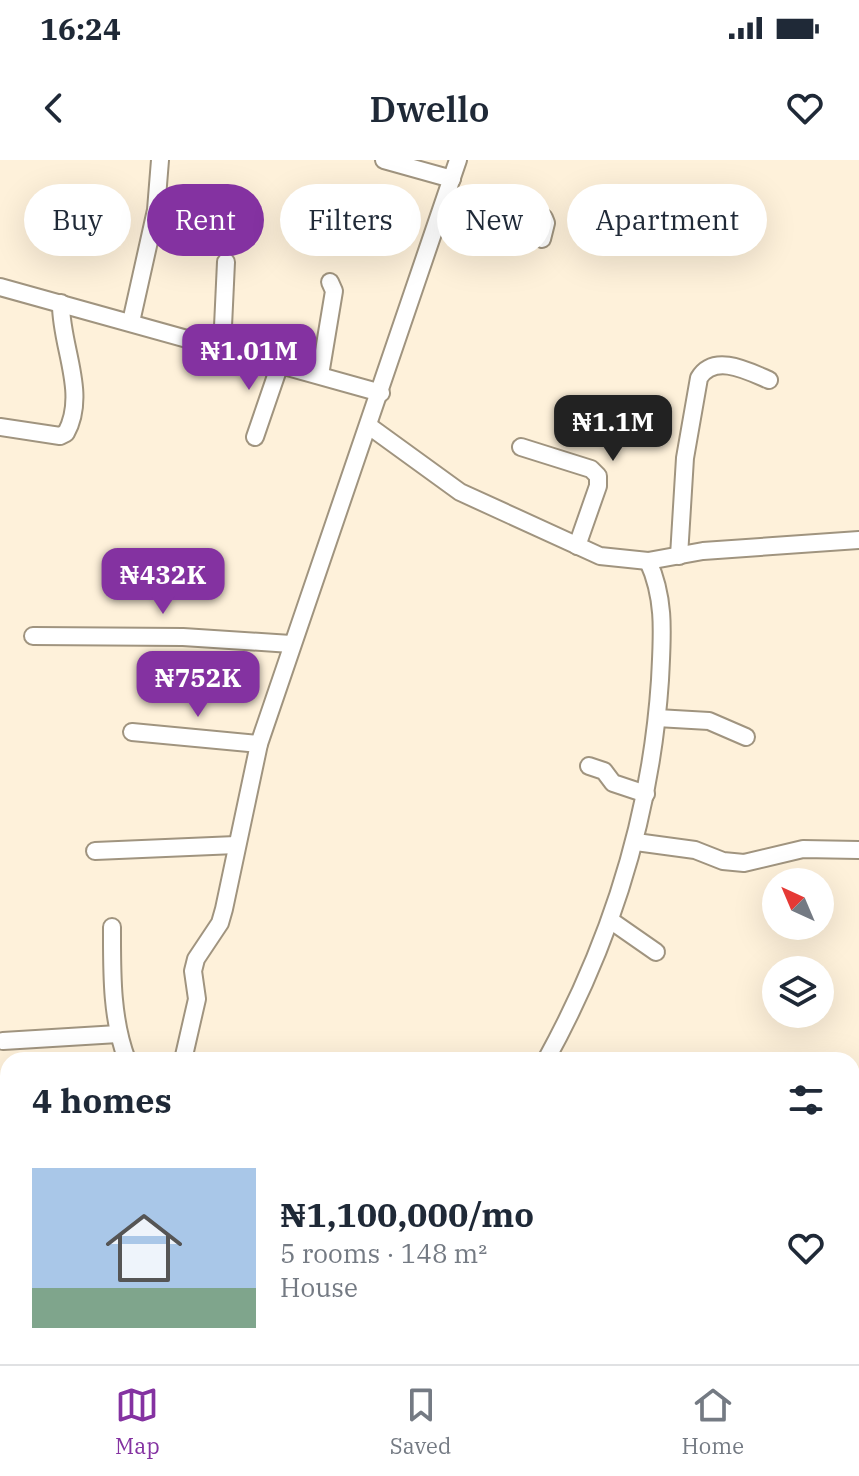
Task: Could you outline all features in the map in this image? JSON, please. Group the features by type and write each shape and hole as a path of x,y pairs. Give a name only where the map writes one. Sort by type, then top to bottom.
{"street":[{"path":"131,322 156,210 160,160"},
{"path":"384,160 452,179"},
{"path":"451,184 458,160"},
{"path":"185,1052 197,999 193,971 196,959 220,923 259,744 437,227"},
{"path":"222,348 226,262"},
{"path":"320,375 334,291 330,282"},
{"path":"0,287 381,393"},
{"path":"0,427 60,436 71,424 74,387 61,322 61,303"},
{"path":"255,437 280,364"},
{"path":"679,556 685,458 699,378 704,370 714,365 743,368 769,380"},
{"path":"369,426 460,492 600,556 648,561 859,540"},
{"path":"521,447 591,469 598,476 598,486 577,546"},
{"path":"550,1052 570,1017 610,920 636,842 646,794 657,718 664,614 648,561"},
{"path":"33,636 183,637 291,644"},
{"path":"657,718 709,721 746,737"},
{"path":"132,732 259,744"},
{"path":"589,766 604,771 613,783 646,794"},
{"path":"636,842 695,850 723,861 744,863 803,849 859,850"},
{"path":"95,851 236,845"},
{"path":"610,920 656,952"},
{"path":"112,927 112,975 118,1034 124,1052"},
{"path":"3,1041 118,1034"}]}
